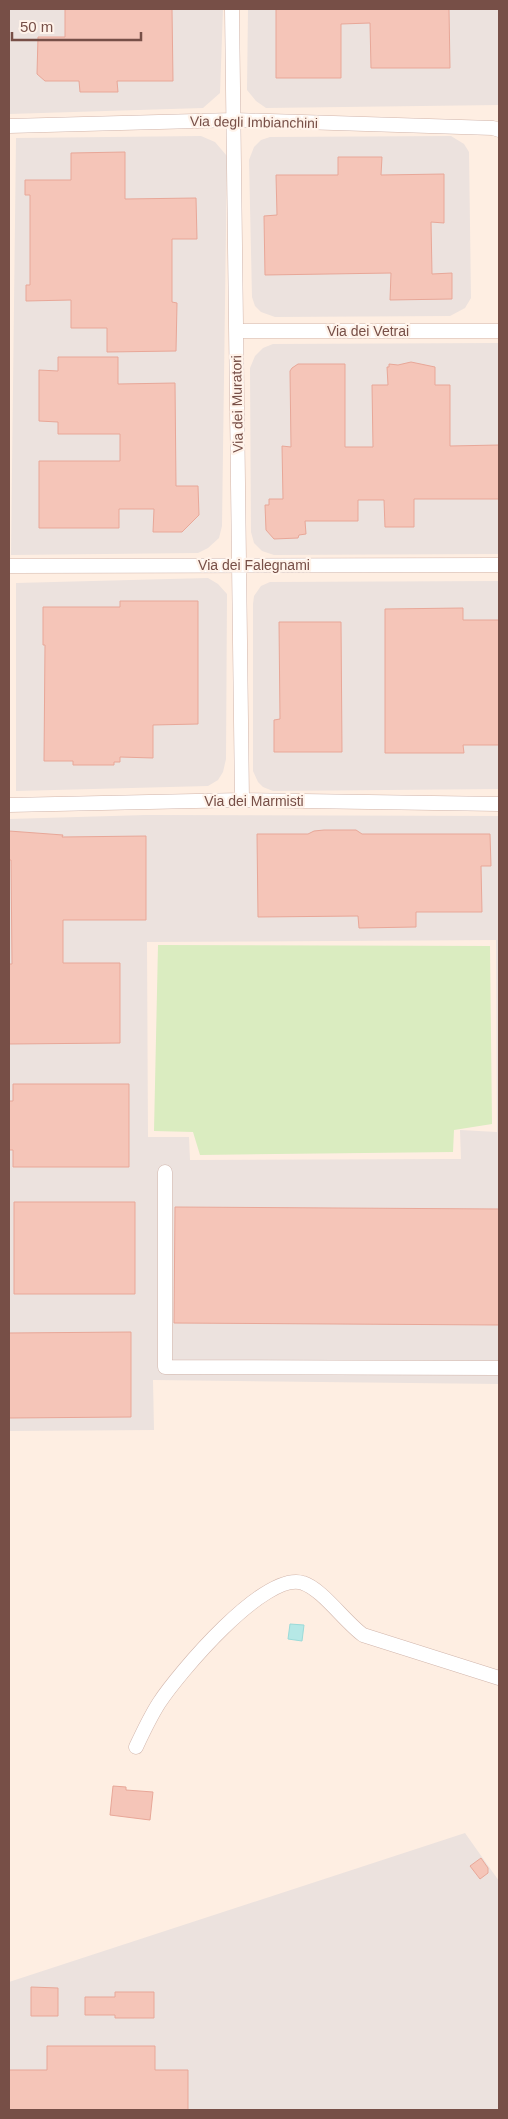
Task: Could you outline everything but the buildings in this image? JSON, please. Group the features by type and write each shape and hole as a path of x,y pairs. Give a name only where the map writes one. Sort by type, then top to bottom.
{"street":[{"name":"Via dei Muratori","path":"232,9 242,800"},
{"name":"Via degli Imbianchini","path":"9,126 234,120 492,128 499,130"},
{"name":"Via dei Vetrai","path":"236,331 499,331"},
{"name":"Via dei Falegnami","path":"9,566 239,564 499,566"},
{"name":"Via dei Marmisti","path":"9,805 242,800 499,804"},
{"path":"165,1172 165,1367 499,1368"},
{"path":"136,1747 158,1703 216,1634 262,1596 282,1584 292,1582 303,1582 312,1588 352,1627 364,1635 499,1678"}],"shaded area":[{"path":"9,9 223,9 220,93 203,108 9,114"},
{"path":"248,9 499,9 499,105 266,108 256,101 247,90"},
{"path":"201,136 215,142 227,156 222,526 219,538 208,548 198,553 11,555 16,138"},
{"path":"451,136 464,144 469,152 471,298 465,308 450,316 275,317 261,312 255,306 252,297 249,160 254,147 261,140 270,137"},
{"path":"499,343 499,554 274,555 262,551 254,543 251,532 250,368 255,356 263,348 273,344"},
{"path":"208,578 218,584 227,594 226,759 223,772 218,780 208,786 16,791 16,583"},
{"path":"499,581 499,789 273,791 263,787 258,782 253,771 253,604 254,596 261,586 270,582"},
{"path":"146,815 499,816 499,1384 153,1380 154,1430 9,1431 9,819","holes":["496,940 497,1132 460,1130 461,1159 190,1160 189,1137 148,1137 147,942"]},
{"path":"465,1833 499,1881 499,2110 9,2110 9,1982"}],"green space":[{"path":"158,945 490,946 492,1124 454,1130 453,1152 200,1155 193,1132 154,1131"}],"water":[{"path":"290,1624 304,1625 302,1641 288,1639"}]}
